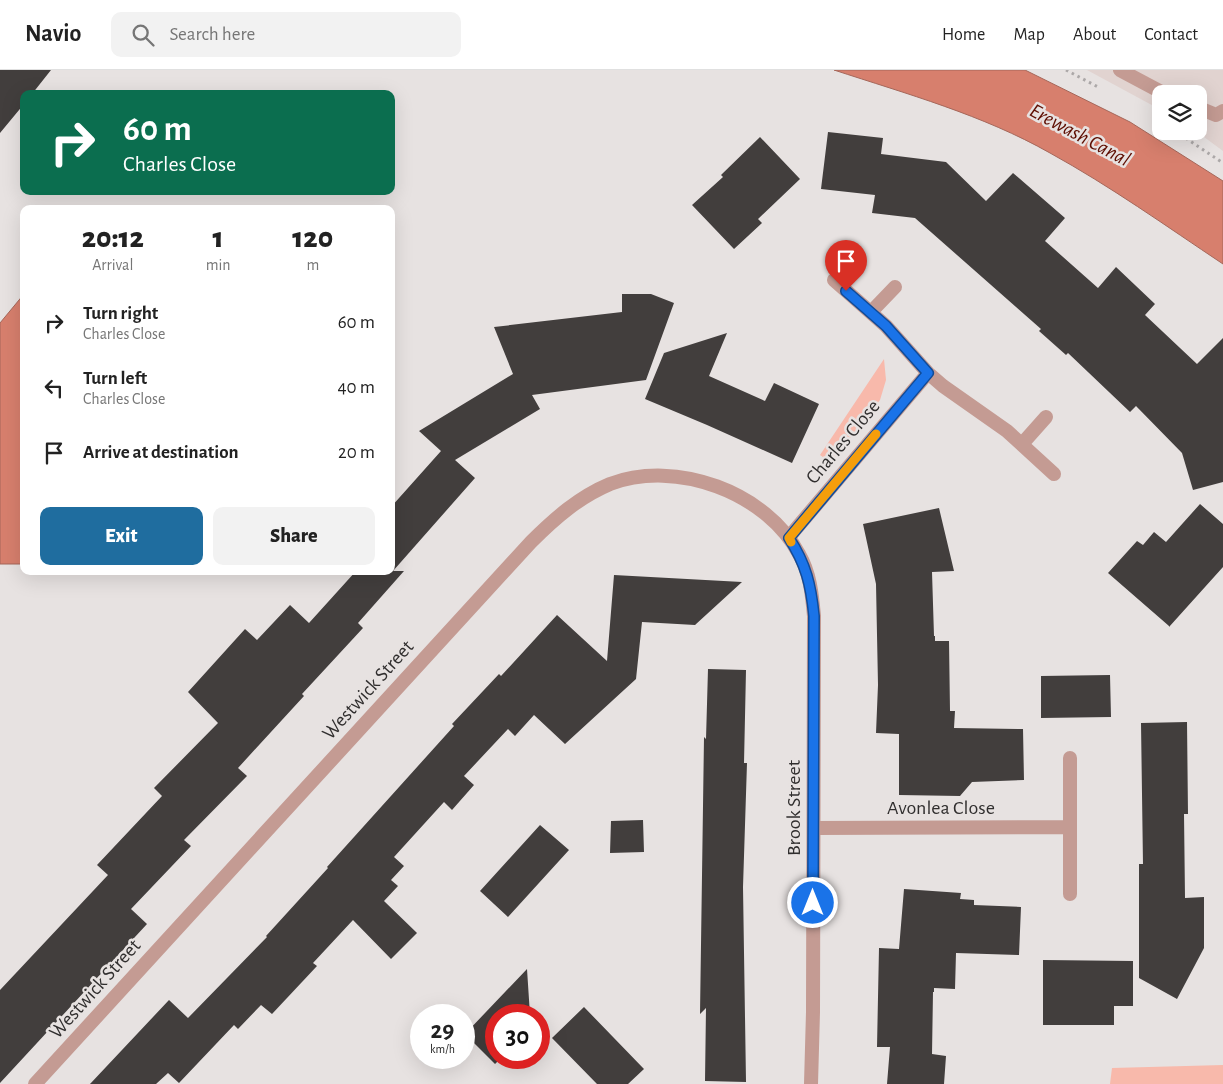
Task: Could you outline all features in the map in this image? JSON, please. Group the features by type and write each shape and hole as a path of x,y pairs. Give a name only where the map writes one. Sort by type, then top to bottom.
{"street":[{"path":"1120,70 1152,87"},
{"path":"1207,111 1216,115 1223,111"},
{"path":"834,280 886,326 928,373 948,390 995,422 1054,474"},
{"path":"871,312 895,287"},
{"name":"Charles Close","path":"789,538 928,373"},
{"path":"1022,444 1046,417"},
{"name":"Westwick Street","path":"35,1084 553,519 582,498 612,484 638,477 665,475 692,478 714,485 741,498 772,520 789,538"},
{"name":"Brook Street","path":"789,538 808,574 814,616 813,1012 811,1084"},
{"path":"1070,758 1070,894"},
{"name":"Avonlea Close","path":"814,828 1070,827"}],"path":[{"path":"1188,140 1223,163"}],"shaded area":[{"path":"1087,70 1223,70 1223,151 1207,139 1207,85 1152,85 1152,105"},
{"path":"884,359 886,380 880,400 831,463 820,455"},
{"path":"1223,1065 1223,1084 1110,1084 1112,1068"}],"water":[{"name":"Erewash Canal","path":"834,70 1025,70 1130,122 1152,136 1152,140 1158,140 1223,181 1223,264 1138,207 1050,153 998,127 917,97"},
{"path":"20,299 20,564 0,564 0,323"}],"building":[{"path":"0,70 51,70 35,90 20,90 20,109 0,133"},
{"path":"828,132 883,138 881,154 946,162 986,201 1013,173 1065,218 1045,241 1098,288 1116,267 1155,304 1145,315 1197,364 1223,338 1223,482 1193,490 1182,453 1136,406 1130,412 1068,353 1066,355 1039,331 1041,329 915,218 872,213 875,195 821,189"},
{"path":"760,137 800,179 758,219 762,223 734,249 692,205 723,177 721,175"},
{"path":"622,294 651,294 674,303 646,380 532,395 540,409 455,460 475,478 395,569 395,503 441,451 419,431 513,374 494,327 622,312"},
{"path":"727,333 709,376 765,401 774,383 819,404 792,463 645,399 664,353"},
{"path":"1200,504 1223,524 1223,567 1169,627 1108,573 1137,541 1143,545 1154,532 1166,542"},
{"path":"939,508 954,571 932,572 934,636 935,641 949,641 950,711 955,711 954,728 1023,729 1024,780 972,782 960,796 899,795 899,734 876,733 878,685 876,584 863,524"},
{"path":"395,571 404,571 358,623 363,628 302,694 304,696 238,768 247,776 184,840 191,846 131,909 147,924 0,1083 0,990 108,875 97,865 162,796 154,788 218,723 188,692 245,629 257,640 290,605 309,623 352,575 395,575"},
{"path":"614,575 742,582 695,625 642,622 636,679 565,744 534,715 515,736 508,729 464,776 474,785 452,810 444,802 394,857 404,866 391,880 398,886 384,901 417,933 391,959 353,920 313,963 317,966 272,1014 261,1005 238,1029 234,1025 179,1083 168,1073 156,1084 90,1084 169,1000 188,1018 267,937 327,867 454,726 452,724 499,674 501,676 557,615 607,661"},
{"path":"708,669 746,670 744,763 747,763 743,887 746,1082 705,1081 706,1008 700,1014 704,737 706,739"},
{"path":"1110,675 1111,717 1041,718 1041,676"},
{"path":"1187,722 1188,814 1184,814 1185,898 1204,897 1204,948 1177,999 1139,978 1139,864 1143,864 1141,723"},
{"path":"643,820 644,852 610,853 611,821"},
{"path":"540,825 569,850 508,917 480,891"},
{"path":"904,889 961,893 960,899 974,900 974,905 1021,907 1019,955 956,953 955,989 934,988 932,1054 946,1056 944,1084 887,1084 890,1047 877,1047 879,948 899,949"},
{"path":"1043,960 1133,961 1133,1006 1114,1006 1114,1025 1043,1025"},
{"path":"527,969 529,1004 494,1004"},
{"path":"584,1007 644,1069 628,1084 597,1084 552,1038"},
{"path":"485,1013 485,1054 475,1044 475,1024"}],"slow traffic":[{"path":"791,542 789,538 876,434"}],"route":[{"path":"813,903 814,616 808,574 789,538 928,373 886,326 846,291"}]}
